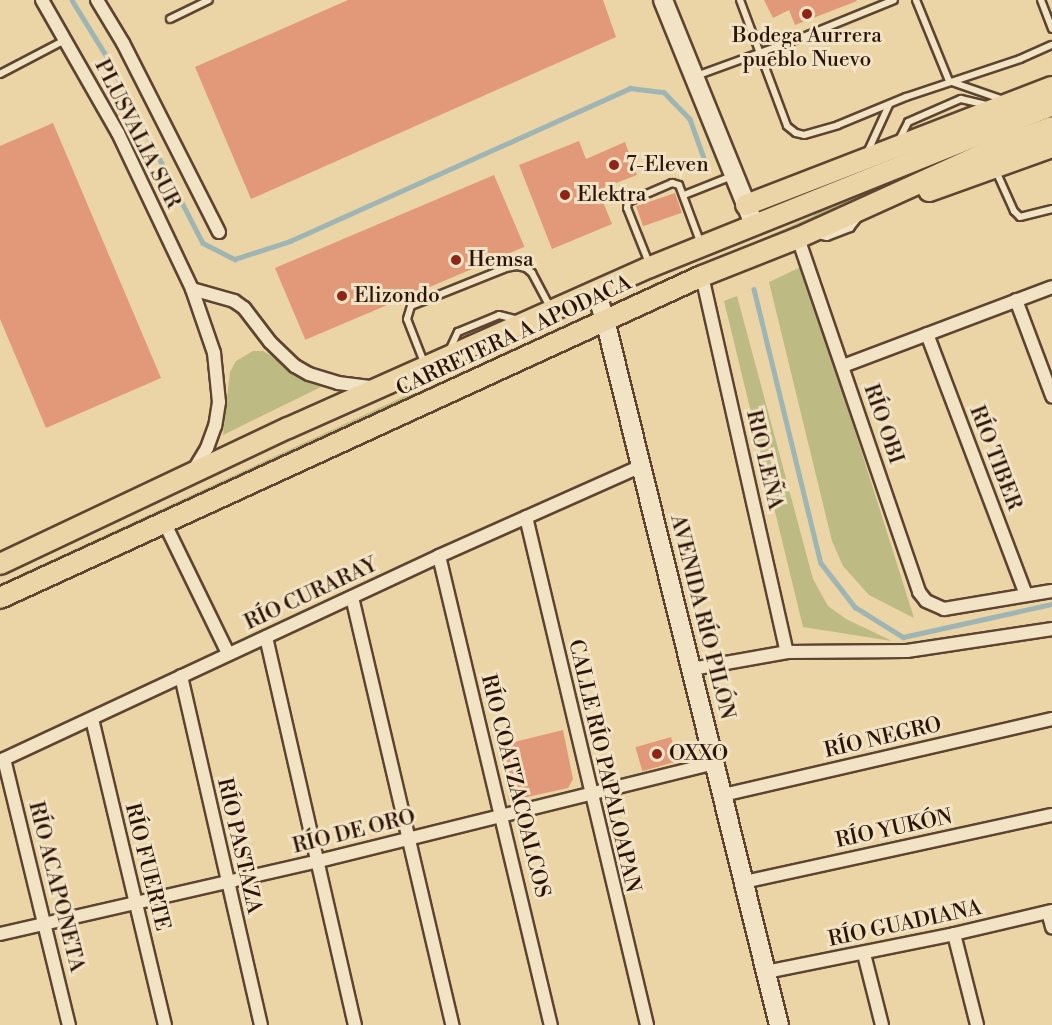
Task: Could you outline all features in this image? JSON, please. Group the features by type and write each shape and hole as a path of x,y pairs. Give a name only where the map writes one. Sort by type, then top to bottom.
{"main road":[{"path":"663,0 754,225"},
{"path":"746,205 1052,87"},
{"name":"CARRETERA A APODACA","path":"0,564 191,474 650,267 1052,105"},
{"name":"CARRETERA A APODACA","path":"0,598 168,530 605,320 702,276 803,236 868,206 991,159 1052,127"},
{"path":"991,159 1052,147"},
{"name":"AVENIDA RÍO PILÓN","path":"596,291 779,1025"},
{"path":"0,613 168,530"}],"street":[{"name":"PLUSVALIA SUR","path":"42,0 118,133 192,289 214,353 219,402 207,448 191,474"},
{"path":"97,0 123,43 219,232"},
{"name":"RÍO OBI","path":"803,236 843,366 919,592 926,601 944,609 1026,595"},
{"name":"RIO LEÑA","path":"702,276 788,652"},
{"path":"843,366 1052,287"},
{"path":"192,289 234,301 244,308 270,342 295,366 309,374 360,387 384,387"},
{"path":"1016,300 1052,396"},
{"name":"RÍO TIBER","path":"927,334 1026,595"},
{"name":"RÍO CURARAY","path":"2,760 228,653 526,516 641,466"},
{"name":"CALLE RÍO PAPALOAPAN","path":"526,516 646,1025"},
{"path":"168,530 228,653"},
{"name":"RÍO COATZACOALCOS","path":"439,556 551,1025"},
{"path":"1026,595 1052,591"},
{"path":"352,597 452,1025"},
{"path":"692,669 788,652 907,651 1052,629"},
{"path":"266,637 355,1025"},
{"name":"RÍO PASTAZA","path":"181,676 261,1025"},
{"name":"RÍO FUERTE","path":"92,719 165,1025"},
{"name":"RÍO NEGRO","path":"723,795 1052,719"},
{"name":"RÍO ACAPONETA","path":"2,760 69,1025"},
{"name":"RÍO DE ORO","path":"0,934 319,861 715,763"},
{"name":"RÍO YUKÓN","path":"744,882 1052,815"},
{"path":"1050,911 1052,927"},
{"name":"RÍO GUADIANA","path":"766,972 864,954 1050,911"},
{"path":"954,934 978,1025"},
{"path":"864,954 882,1025"}],"lane":[{"path":"170,19 209,0"},
{"path":"740,0 787,126 796,133 813,134 950,81 1020,59 1052,45"},
{"path":"694,76 894,0"},
{"path":"916,0 950,81 1005,105"},
{"path":"1041,0 1052,29"},
{"path":"0,74 65,40"},
{"path":"864,160 890,104"},
{"path":"991,159 1014,211 1020,217 1052,209"},
{"path":"684,195 735,174"},
{"path":"650,267 627,208 628,202 672,183 679,185 684,195 701,245"},
{"path":"427,368 407,319 411,306 506,268 517,266 526,268 532,273 553,311"}],"shaded area":[{"path":"1052,113 1052,117 1019,130 989,148 859,199 637,299 633,297 813,216 827,203"},
{"path":"803,266 914,618 869,595 843,566 832,541 769,282"},
{"path":"737,296 813,579 828,606 846,619 892,641 803,627 724,301"},
{"path":"253,351 263,351 302,379 321,387 223,435 230,372 236,361"},
{"path":"442,386 0,593 0,584 405,396"}],"building":[{"path":"348,0 603,0 616,37 251,199 195,67"},
{"name":"Bodega Aurrera pueblo Nuevo","path":"764,0 857,1 795,25 789,10 773,18"},
{"path":"53,123 161,378 46,428 0,319 0,146"},
{"name":"Elektra","path":"579,141 586,159 625,142 637,175 598,190 612,224 552,249 519,165"},
{"path":"494,175 524,247 305,340 275,268"},
{"path":"675,193 682,213 643,226 636,206"},
{"path":"563,730 573,779 568,788 509,801 498,746"},
{"path":"671,737 678,761 642,771 635,747"}],"waterway":[{"path":"72,0 107,57 203,243 235,259 290,241 630,88 664,92 690,119 705,161"},
{"path":"754,289 821,563 855,607 903,637 1052,604"}],"place":[{"name":"Bodega Aurrera pueblo Nuevo","path":"807,14"},
{"name":"7-Eleven","path":"614,165"},
{"name":"Elektra","path":"565,195"},
{"name":"Hemsa","path":"456,260"},
{"name":"Elizondo","path":"342,296"},
{"name":"OXXO","path":"657,754"}]}
